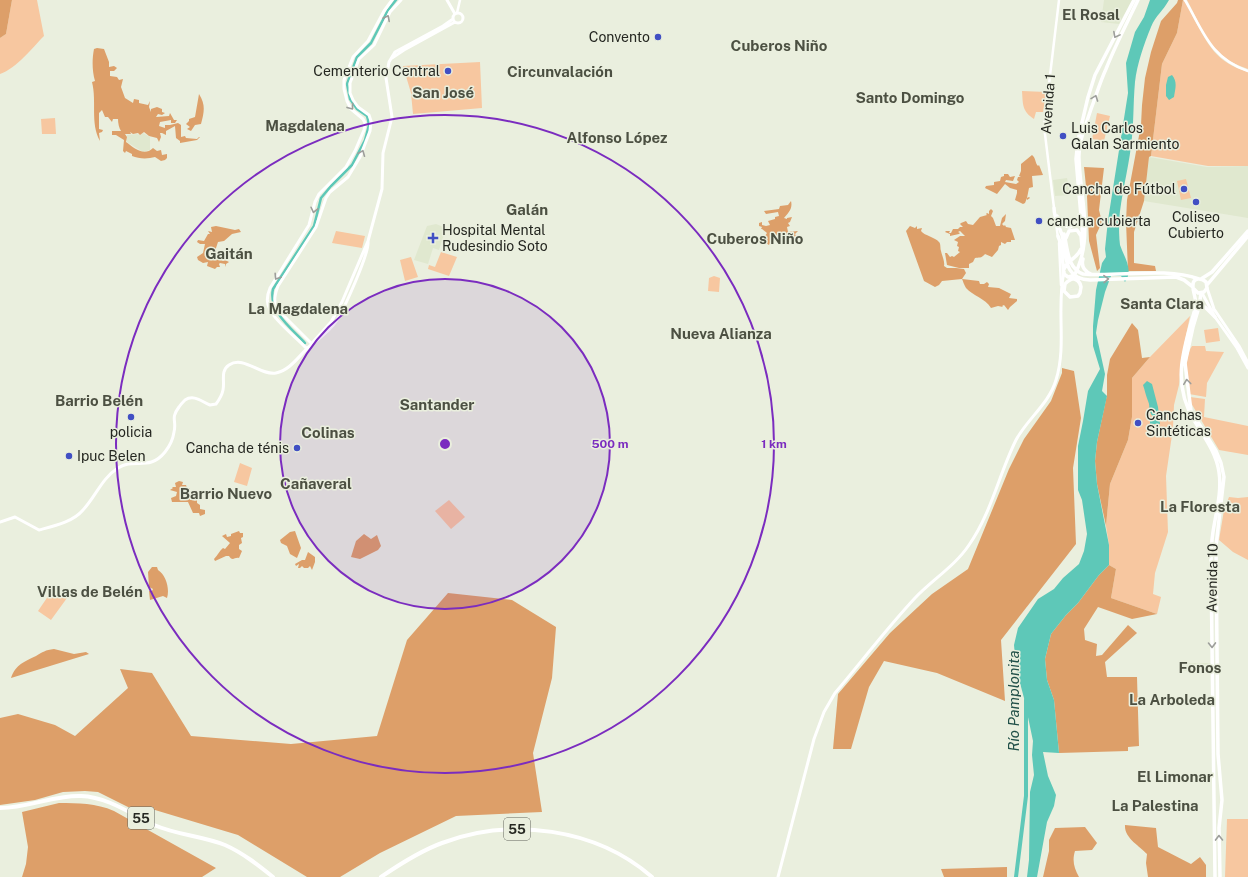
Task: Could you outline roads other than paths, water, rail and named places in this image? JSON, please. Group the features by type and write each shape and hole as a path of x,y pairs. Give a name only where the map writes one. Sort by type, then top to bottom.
{"highway":[{"name":"55","path":"0,808 15,807 71,796 100,799 162,828 224,845 241,853 273,877"},
{"name":"55","path":"381,877 418,854 442,843 478,833 523,829 569,835 601,846 626,858 652,877"}],"main road":[{"path":"307,349 271,313 268,302 268,293 308,227 318,196 348,164 365,128 365,122 363,119 351,109 347,102 344,89 344,80 356,52 368,41 384,11 392,0"},
{"path":"312,344 278,310 275,295 278,286 317,225 325,200 330,192 348,177 360,158 370,133 371,123 369,115 358,107 353,100 350,93 350,83 359,59 374,45 390,12 401,0"},
{"path":"390,60 404,50 456,22 460,22 462,18 461,14 456,13 447,0"},
{"path":"1061,287 1064,281 1074,275 1077,271 1083,247 1076,153 1088,97 1098,68 1134,0"},
{"path":"1092,275 1087,273 1083,268 1082,262 1084,224 1079,153 1088,119 1106,69 1138,0"},
{"path":"0,522 15,517 39,530 62,523 80,513 90,501 108,473 126,464 146,464 152,462 164,453 174,431 174,414 183,401 191,398 199,399 210,406 216,404 222,393 224,370 228,366 235,363 240,363 269,373 276,373 292,364 332,322 368,241 382,189 383,153 392,117 386,78 387,67 395,52 453,19 456,13"},
{"path":"453,19 456,22"},
{"path":"1098,68 1102,70 1106,69"},
{"path":"1095,75 1099,72 1103,77"},
{"path":"1057,218 1064,226 1073,226 1078,221 1080,206"},
{"path":"1054,208 1069,258 1074,268 1081,274 1168,273 1206,281 1214,310 1239,346 1248,363"},
{"path":"778,877 814,738 829,703 835,693 916,598 957,560 969,545 980,525 1016,440 1029,420 1052,391 1057,378 1061,353 1061,287 1064,271 1066,265 1071,260 1078,255 1083,247 1081,236 1077,230 1069,231 1065,242 1068,265 1073,273 1082,279"},
{"path":"1193,288 1194,281 1209,275 1248,230"},
{"path":"1058,236 1065,275 1069,277 1078,280 1081,287 1078,296 1070,297 1064,291 1065,284 1067,281 1073,279 1082,279 1088,280 1150,279 1176,277 1184,280 1197,292 1202,293 1215,317 1237,348 1248,368"},
{"path":"1202,293 1211,279 1248,236"},
{"path":"1071,260 1076,260 1079,264"},
{"path":"1209,275 1209,278 1211,279"},
{"name":"Avenida 10","path":"1193,288 1196,302 1195,316"},
{"name":"Avenida 10","path":"1202,293 1182,359 1181,377 1186,406 1215,456 1220,478 1212,542 1215,877"},
{"path":"1199,307 1205,307 1215,317"},
{"name":"Avenida 10","path":"1185,350 1190,407 1216,451 1221,463 1224,477 1216,546 1218,754 1222,800 1219,828 1220,877"},
{"path":"1212,625 1217,625"},
{"path":"1212,632 1217,632"},
{"path":"1214,792 1218,794 1221,792"},
{"path":"1214,801 1218,798 1222,800"}],"street":[{"path":"456,13 460,0"},
{"name":"Avenida 1","path":"1054,208 1044,124 1059,0"},
{"path":"1185,0 1208,41 1217,53 1223,59 1248,71"},
{"path":"1057,218 1061,287"}],"water":[{"path":"1150,0 1169,0 1151,27 1137,68 1134,90 1130,155 1119,221 1120,245 1129,273 1125,282 1121,276 1111,276 1105,292 1096,333 1105,374 1102,391 1107,396 1097,442 1095,461 1097,484 1109,545 1109,565 1099,575 1078,603 1051,634 1045,659 1047,680 1054,700 1059,753 1043,752 1048,776 1056,795 1054,806 1047,822 1037,877 1027,877 1029,860 1030,792 1034,775 1032,755 1033,741 1016,668 1014,645 1018,628 1038,599 1054,589 1063,578 1079,564 1084,551 1087,534 1082,500 1078,490 1078,446 1088,391 1100,369 1093,346 1096,290 1102,263 1106,257 1105,249 1108,220 1128,93 1126,63 1135,32 1144,17"},
{"path":"1172,75 1176,83 1174,97 1169,100 1166,96 1166,85 1168,77"},
{"path":"1147,381 1152,384 1158,407 1160,424 1150,424 1150,420 1153,417 1150,412 1149,403 1143,385"}],"waterway":[{"path":"305,343 287,325 277,312 272,297 273,289 314,226 321,198 352,165 365,140 369,125 367,116 357,109 350,99 347,84 357,57 371,43 388,10 396,0"},
{"name":"Río Pamplonita","path":"1016,877 1026,796 1026,700"}],"place":[{"name":"Convento","path":"658,37"},
{"name":"Cementerio Central","path":"448,71"},
{"name":"Luis Carlos Galan Sarmiento","path":"1063,136"},
{"name":"Cancha de Fútbol","path":"1184,189"},
{"name":"Coliseo Cubierto","path":"1196,202"},
{"name":"cancha cubierta","path":"1039,221"},
{"name":"Hospital Mental Rudesindio Soto","path":"433,238"},
{"name":"policia","path":"131,417"},
{"name":"Canchas Sintéticas","path":"1138,423"},
{"name":"Cancha de ténis","path":"297,448"},
{"name":"Ipuc Belen","path":"69,456"}],"district":[{"name":"El Rosal","path":"1091,15"},
{"name":"Cuberos Niño","path":"779,46"},
{"name":"Circunvalación","path":"560,72"},
{"name":"San José","path":"443,93"},
{"name":"Santo Domingo","path":"910,98"},
{"name":"Magdalena","path":"305,126"},
{"name":"Alfonso López","path":"617,138"},
{"name":"Galán","path":"527,210"},
{"name":"Cuberos Niño","path":"755,239"},
{"name":"Gaitán","path":"229,254"},
{"name":"Santa Clara","path":"1162,304"},
{"name":"La Magdalena","path":"298,309"},
{"name":"Nueva Alianza","path":"721,334"},
{"name":"Barrio Belén","path":"99,401"},
{"name":"Santander","path":"437,405"},
{"name":"Colinas","path":"328,433"},
{"name":"Cañaveral","path":"316,484"},
{"name":"Barrio Nuevo","path":"226,494"},
{"name":"La Floresta","path":"1200,507"},
{"name":"Villas de Belén","path":"90,592"},
{"name":"Fonos","path":"1200,668"},
{"name":"La Arboleda","path":"1172,700"},
{"name":"El Limonar","path":"1175,777"},
{"name":"La Palestina","path":"1155,806"}]}
